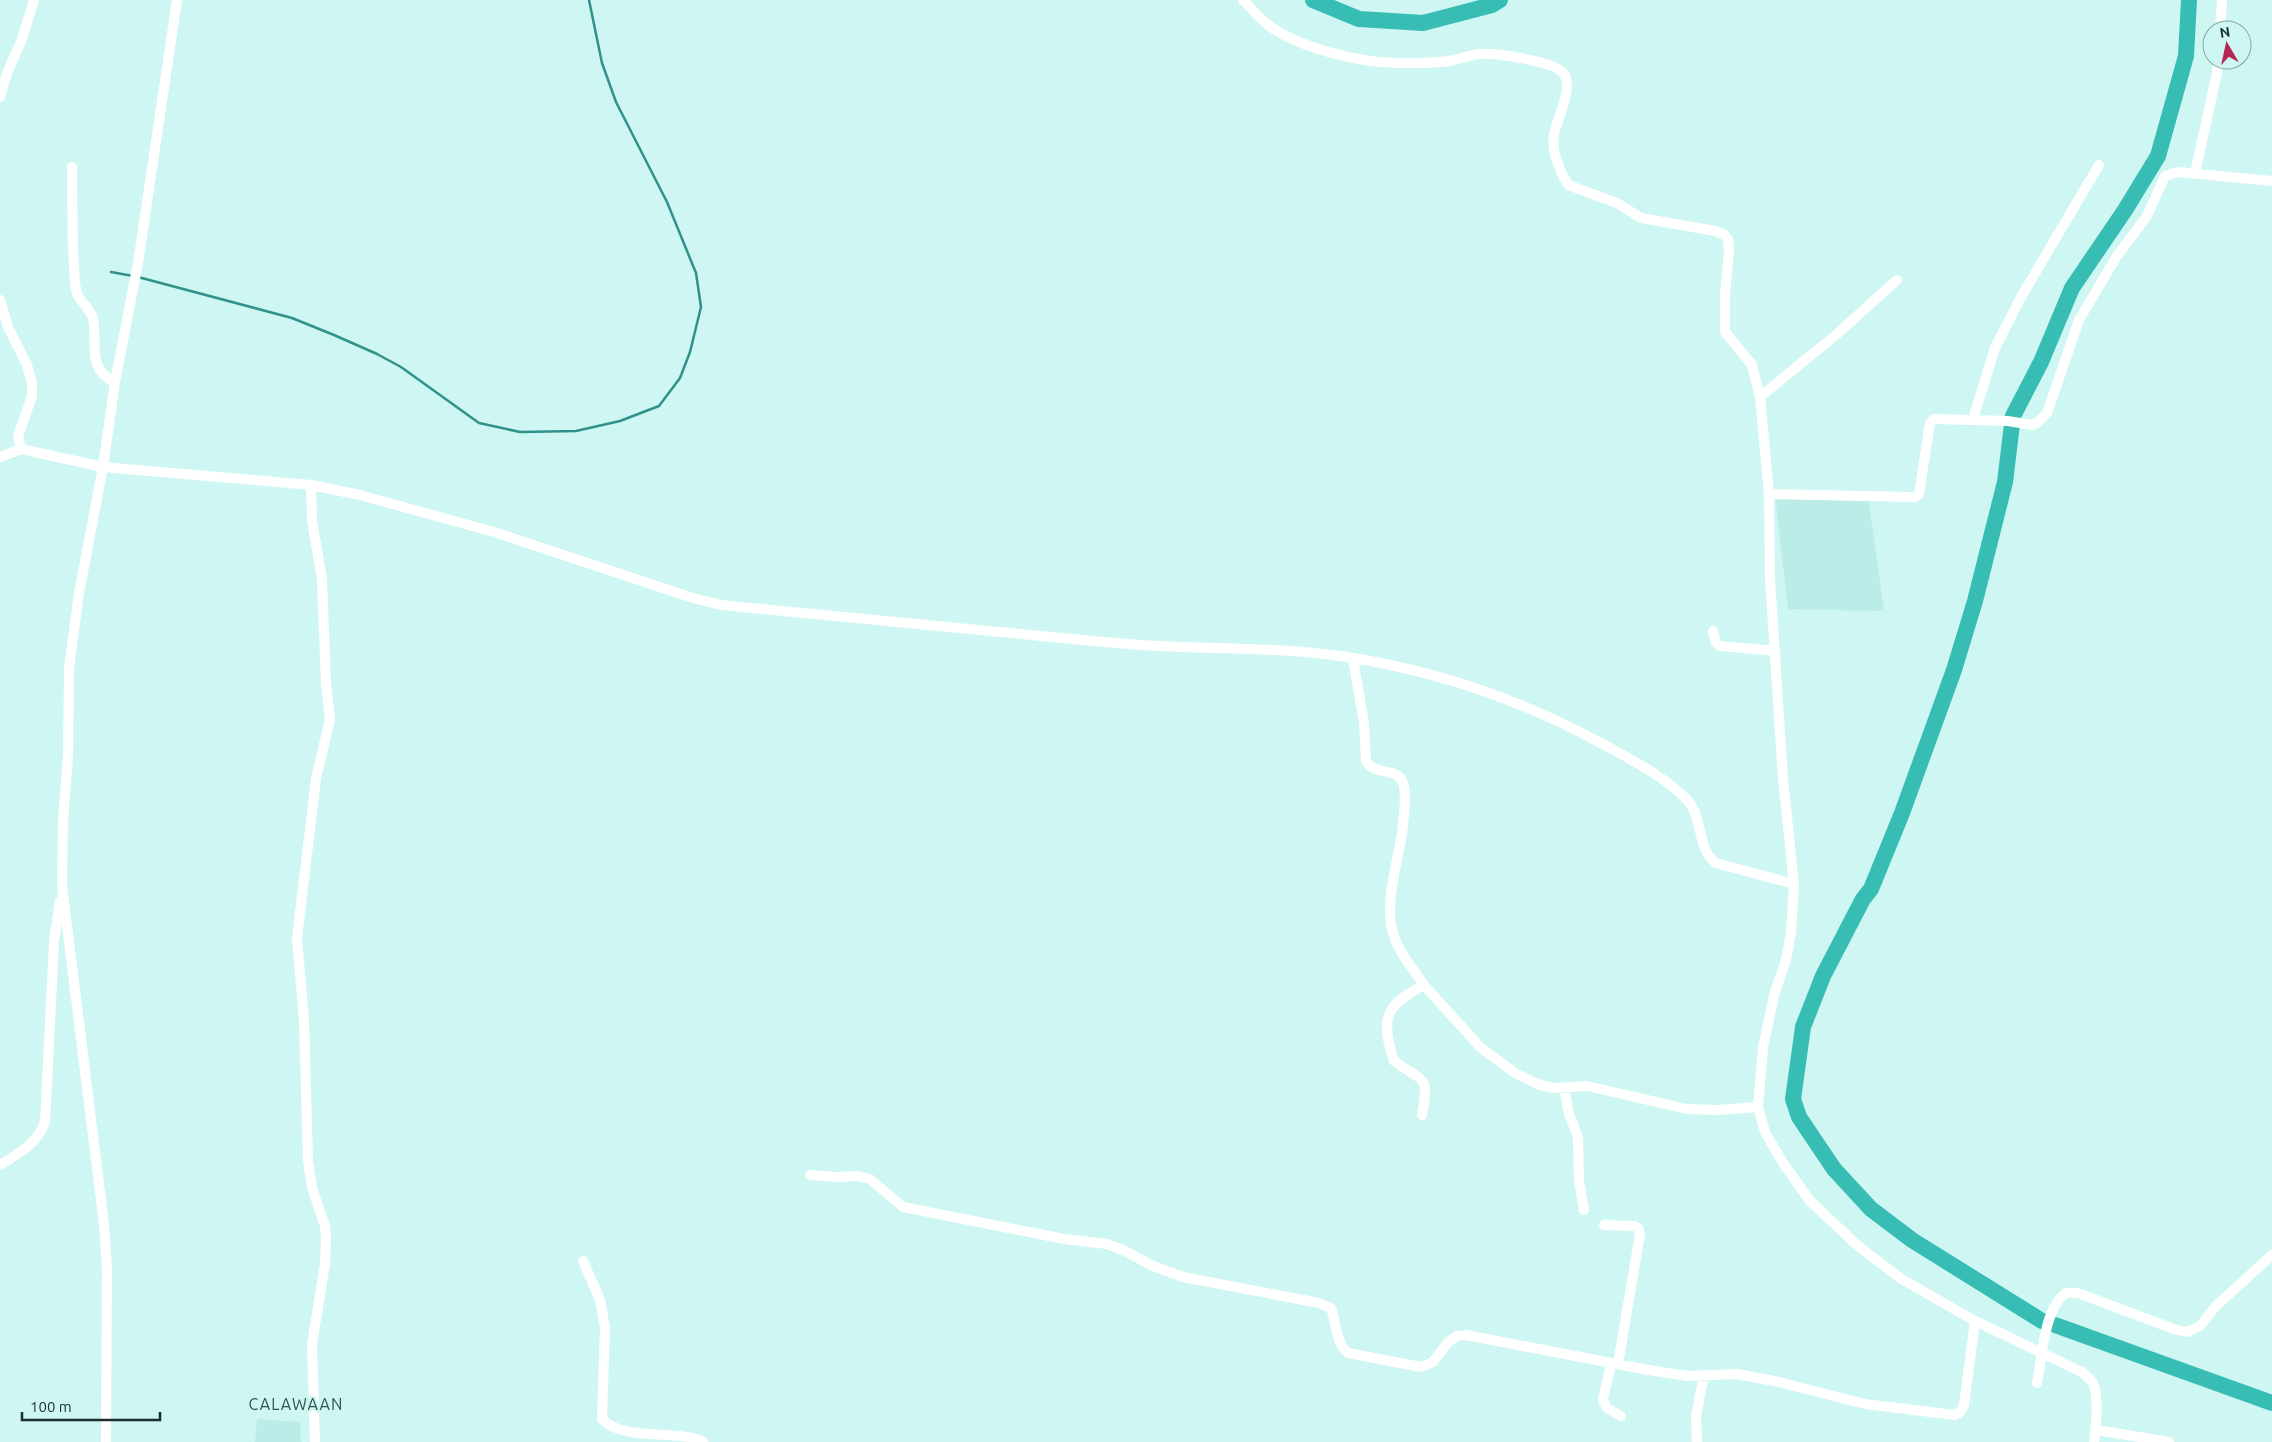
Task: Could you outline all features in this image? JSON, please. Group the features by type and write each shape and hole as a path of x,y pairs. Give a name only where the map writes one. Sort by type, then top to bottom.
{"street":[{"path":"0,98 7,73 22,39 34,0"},
{"path":"106,1442 107,1269 104,1224 62,886 62,820 68,757 69,668 79,593 103,467 115,382 138,263 177,0"},
{"path":"1243,0 1268,25 1279,31 1320,48 1358,59 1396,63 1452,61 1480,54 1497,55 1556,67 1564,74 1566,80 1565,98 1554,134 1553,144 1554,153 1568,185 1616,203 1641,218 1715,231 1725,234 1728,239 1730,251 1725,294 1725,332 1752,365 1760,397 1769,494 1770,579 1783,779 1794,884 1788,950 1766,1028 1758,1107 1765,1132 1783,1163 1810,1201 1857,1245 1900,1278 1975,1321 2082,1372 2093,1383 2095,1393 2096,1430 2094,1442"},
{"path":"2221,20 2222,0"},
{"path":"2195,173 2217,70"},
{"path":"1973,419 1995,348 2021,297 2099,165"},
{"path":"72,167 72,230 76,291 92,312 95,336 95,363 103,377 115,382"},
{"path":"1769,494 1916,497 1919,494 1931,421 1938,418 2014,422 2032,425 2037,423 2047,413 2080,320 2117,256 2146,216 2165,176 2171,172 2195,173 2272,181"},
{"path":"1760,397 1837,334 1896,280"},
{"path":"0,300 8,327 27,365 32,383 32,396 18,436 21,449"},
{"path":"0,457 21,449 103,467 311,485 360,495 494,532 693,598 721,605 1132,644 1308,653 1424,672 1503,697 1558,720 1639,765 1685,797 1695,809 1702,840 1709,858 1716,863 1794,884"},
{"path":"311,485 312,521 322,580 326,685 330,720 316,780 297,938 304,1020 308,1161 312,1188 325,1226 326,1237 325,1264 312,1344 315,1442"},
{"path":"1713,631 1716,643 1720,646 1775,651"},
{"path":"1353,660 1364,723 1366,760 1374,769 1395,774 1401,778 1404,788 1401,846 1392,888 1391,925 1399,948 1424,985 1480,1047 1524,1079 1540,1085 1564,1088 1587,1086 1687,1109 1717,1110 1758,1107"},
{"path":"0,1165 34,1142 41,1134 45,1121 54,941 62,886"},
{"path":"1422,1115 1426,1088 1420,1077 1394,1061 1388,1043 1387,1022 1388,1012 1404,995 1424,985"},
{"path":"1564,1088 1569,1114 1578,1138 1579,1180 1584,1210"},
{"path":"810,1175 857,1176 870,1179 903,1207 1055,1238 1107,1244 1153,1266 1183,1277 1319,1303 1331,1308 1343,1349 1355,1355 1421,1367 1433,1362 1448,1342 1456,1336 1466,1335 1678,1375 1737,1374 1779,1382 1865,1404 1955,1415 1960,1412 1964,1405 1975,1321"},
{"path":"1604,1225 1635,1226 1640,1229 1615,1364 1603,1400 1607,1408 1621,1416"},
{"path":"2038,1383 2042,1353 2054,1305 2066,1293 2078,1293 2174,1329 2187,1332 2200,1326 2216,1306 2272,1255"},
{"path":"583,1261 600,1300 605,1328 602,1419 607,1424 623,1430 690,1438 703,1442"},
{"path":"1697,1442 1696,1416 1704,1375"},
{"path":"2096,1430 2169,1442"}],"shaded area":[{"path":"1775,496 1868,496 1884,611 1788,609"},
{"path":"257,1419 300,1422 301,1442 255,1442"}],"waterway":[{"path":"138,277 292,318 334,335 401,367 479,423 520,432 576,431 620,421 659,406 680,378 690,352 701,307 696,273 667,202 616,102 602,63 589,0"},
{"path":"1313,0 1359,19 1423,23 1492,5 1500,0"},
{"path":"2042,1321 1912,1240 1871,1209 1834,1169 1799,1117 1793,1099 1803,1027 1823,976 1863,899 1871,889 1902,813 1954,670 1975,601 2005,482 2013,416 2041,362 2072,288 2125,210 2158,156 2186,56 2189,0"},
{"path":"111,272 133,276"},
{"path":"2055,1325 2272,1403"}],"district":[{"name":"CALAWAAN","path":"296,1404"}]}
